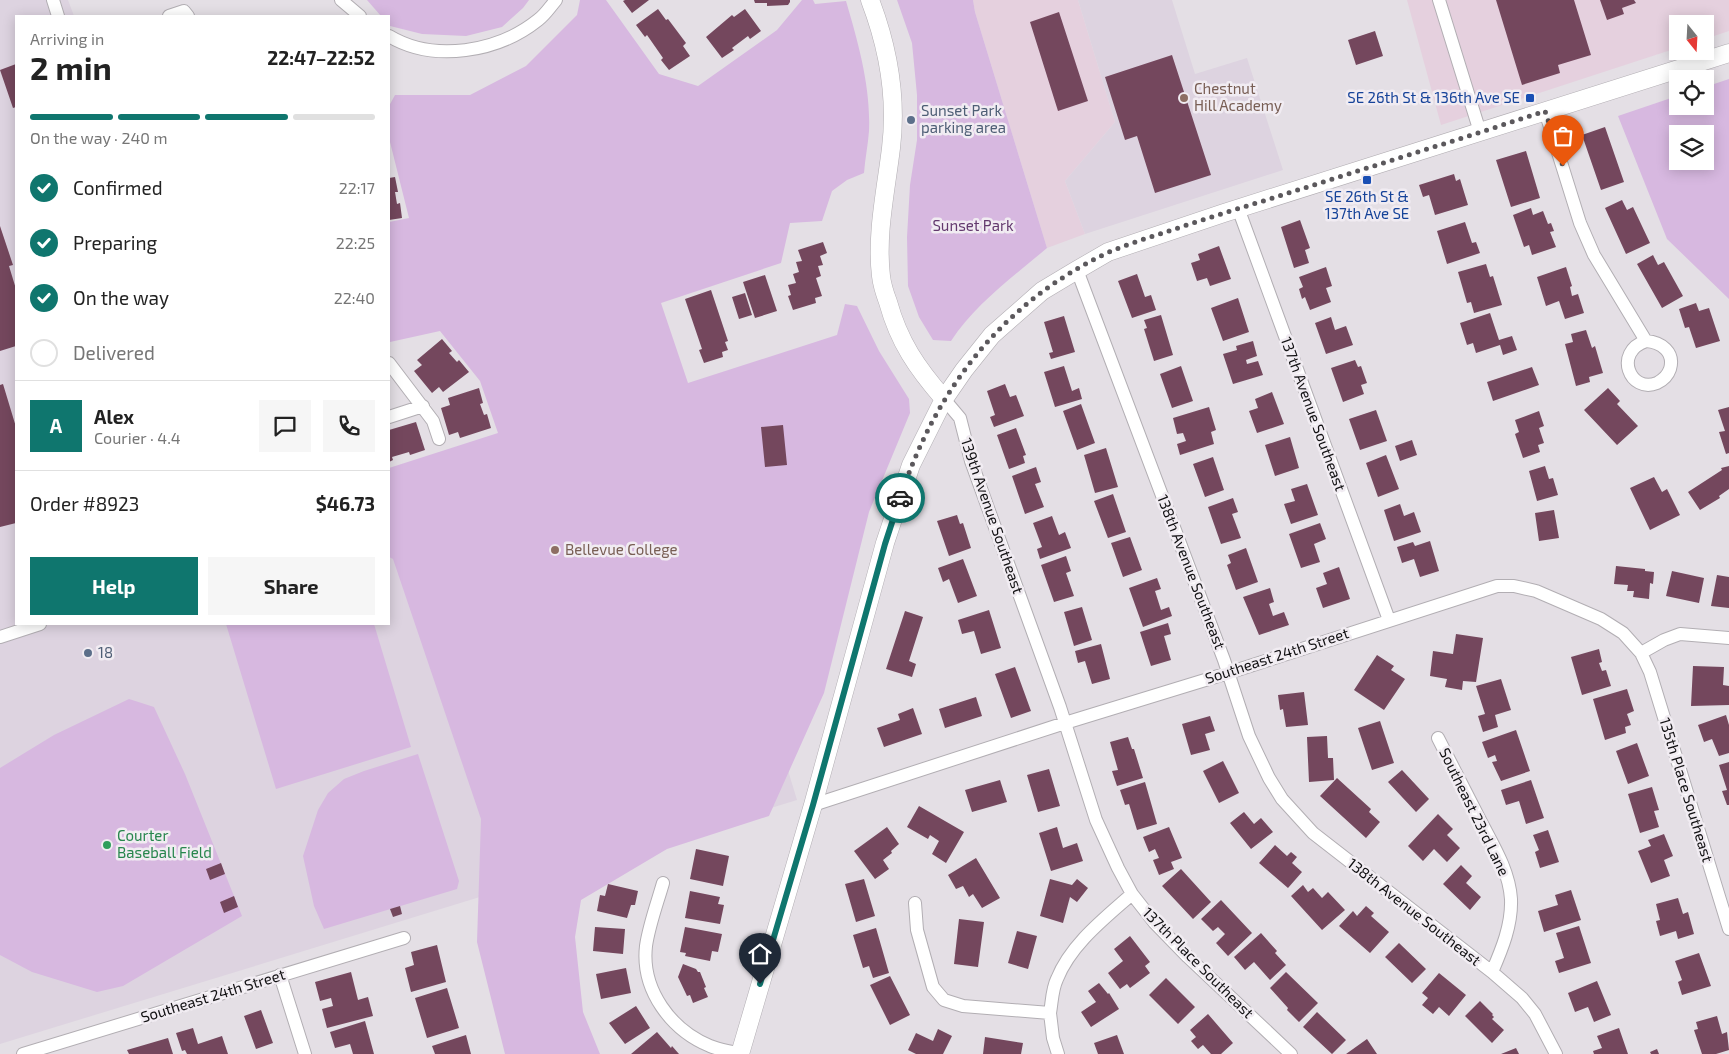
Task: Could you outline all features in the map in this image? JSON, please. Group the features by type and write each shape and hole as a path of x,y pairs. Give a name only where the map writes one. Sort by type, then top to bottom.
{"street":[{"path":"53,0 58,15"},
{"path":"341,0 359,15"},
{"path":"390,36 415,48 430,51 468,50 486,46 524,30 540,19 556,0"},
{"name":"139th Avenue Southeast","path":"870,0 879,23 887,58 892,114 891,146 884,197 880,256 881,278 891,314 908,354 960,418 971,461 1065,723"},
{"path":"1439,0 1480,132"},
{"path":"171,15 185,9"},
{"path":"663,883 646,946 648,973 656,999 676,1024 692,1036 710,1046 740,1054 813,805 885,544 911,465 944,399 964,370 992,335 1042,292 1108,252 1238,208 1729,53"},
{"path":"1545,111 1580,223 1594,255 1646,341"},
{"name":"137th Avenue Southeast","path":"1238,208 1389,620"},
{"name":"138th Avenue Southeast","path":"1077,270 1228,673 1249,736 1282,799 1313,834 1492,972 1522,998 1535,1014 1556,1054"},
{"path":"390,365 433,420 439,439"},
{"path":"390,417 423,406"},
{"name":"Southeast 24th Street","path":"813,805 1497,586 1514,586 1536,591 1601,619 1623,633 1641,653"},
{"path":"0,637 37,625"},
{"path":"1641,653 1664,640 1680,634 1729,638"},
{"name":"135th Place Southeast","path":"1641,653 1650,672 1725,905 1729,929"},
{"name":"137th Place Southeast","path":"1065,723 1103,837 1132,894 1154,922 1188,957 1291,1054"},
{"name":"Southeast 23rd Lane","path":"1438,738 1501,861 1509,883 1511,900 1510,923 1502,950 1492,972"},
{"path":"1058,1054 1053,1038 1050,1014 1056,980 1078,946 1099,923 1132,894"},
{"path":"915,903 917,930 933,988 944,1000 963,1006 1050,1014"},
{"name":"Southeast 24th Street","path":"23,1054 404,938"},
{"path":"280,975 304,1054"}],"shaded area":[{"name":"Bellevue College","path":"0,0 68,0 74,15 15,15 15,625 390,625 390,476 672,387 797,800 0,1044"},
{"path":"973,0 1078,0 1115,122 1065,181 1085,234 1047,248 975,12"},
{"name":"Chestnut Hill Academy","path":"1078,0 1172,0 1195,74 1247,58 1283,170 1085,234 1065,181 1115,122"},
{"path":"1407,0 1729,0 1729,31 1714,36 1714,15 1669,15 1669,51 1441,125"}],"green space":[{"path":"367,0 529,0 502,27 466,36 422,34 390,26 390,15 380,15"},
{"path":"580,0 606,0 659,74 698,86 777,30 802,0 813,0 815,4 846,1 859,49 868,98 869,131 864,173 847,180 832,191 822,221 790,223 781,263 661,303 688,383 837,335 845,304 857,306 879,351 909,399 910,413 869,512 824,693 769,816 667,849 581,900 575,937 583,1012 600,1054 505,1054 477,942 481,819 393,559 390,558 390,468 498,433 480,381 440,331 390,342 390,222 409,218 390,142 390,104 395,95 470,95 526,66 577,15"},
{"name":"Sunset Park","path":"897,0 973,0 975,12 1047,248 983,303 951,341 933,340 919,317 908,286 907,237 910,185 917,140 917,95 912,43"},
{"path":"1729,79 1729,299 1667,239 1618,116 1669,99 1669,115 1714,115 1714,84"},
{"path":"226,625 374,625 411,747 276,789"},
{"name":"Courter Baseball Field","path":"129,699 154,707 185,774 242,916 123,986 97,992 32,972 0,955 0,768 54,735"},
{"path":"418,754 459,881 457,889 324,929 314,906 303,856 318,810 328,793 344,779"}],"building":[{"path":"649,0 632,13 623,1"},
{"path":"754,0 790,0 790,2 788,5 767,6 767,3 755,3"},
{"path":"1496,0 1574,0 1591,55 1558,65 1560,73 1522,85"},
{"path":"1600,0 1634,0 1636,3 1622,8 1624,14 1607,20"},
{"path":"658,9 686,43 683,46 690,56 669,70 647,35 645,37 636,25"},
{"path":"745,9 761,31 750,39 748,36 732,48 734,50 722,58 706,37 732,15 734,17"},
{"path":"1059,12 1088,101 1058,111 1030,22"},
{"path":"1375,31 1383,56 1356,65 1348,40"},
{"path":"1172,55 1211,175 1155,193 1137,136 1125,140 1105,77"},
{"path":"15,64 15,107 13,108 0,70"},
{"path":"1605,127 1624,182 1601,190 1582,135"},
{"path":"1526,151 1540,198 1511,207 1496,160"},
{"path":"1454,174 1456,181 1460,179 1468,205 1435,215 1429,195 1423,197 1419,185"},
{"path":"395,177 398,192 395,192 397,204 400,203 402,218 390,220 390,178"},
{"path":"1622,200 1627,210 1633,207 1650,243 1626,254 1605,208"},
{"path":"1531,208 1533,215 1543,211 1548,224 1551,223 1554,231 1550,232 1556,247 1532,255 1529,245 1524,247 1513,215"},
{"path":"1300,220 1310,248 1305,250 1309,263 1294,268 1281,227"},
{"path":"1465,222 1472,243 1476,242 1480,253 1447,264 1437,231"},
{"path":"0,226 13,265 9,266 15,286 15,346 0,351"},
{"path":"823,242 827,253 820,256 823,265 818,266 821,276 816,278 822,296 815,298 816,303 793,310 788,296 791,295 788,285 796,283 793,274 799,272 796,262 802,261 798,250"},
{"path":"1219,246 1231,279 1210,286 1207,278 1197,281 1191,263 1200,260 1198,254"},
{"path":"1653,255 1658,265 1664,262 1683,296 1662,308 1637,264"},
{"path":"1486,264 1490,277 1493,276 1502,305 1474,313 1471,302 1467,303 1458,272"},
{"path":"1326,267 1332,286 1326,288 1331,302 1310,310 1305,297 1302,299 1299,289 1303,287 1299,277"},
{"path":"1566,267 1572,286 1570,287 1572,296 1578,294 1584,313 1565,319 1559,301 1546,306 1537,277"},
{"path":"1137,274 1145,297 1151,295 1156,310 1132,318 1118,281"},
{"path":"765,275 777,311 755,318 743,282"},
{"path":"711,290 728,341 725,342 728,350 722,352 723,357 704,363 699,350 702,349 685,299"},
{"path":"745,293 752,315 739,319 732,297"},
{"path":"1238,298 1249,332 1223,341 1211,308"},
{"path":"1696,303 1699,311 1709,308 1720,341 1696,348 1689,327 1685,328 1679,309"},
{"path":"1490,313 1499,340 1512,336 1517,350 1503,355 1500,345 1476,353 1473,343 1467,345 1460,323"},
{"path":"1161,315 1173,355 1154,361 1144,329 1147,328 1144,320"},
{"path":"1064,316 1075,352 1051,359 1049,353 1053,352 1044,322"},
{"path":"1331,317 1335,330 1346,326 1353,345 1326,354 1315,323"},
{"path":"1586,330 1592,348 1595,346 1603,373 1589,377 1590,382 1576,386 1565,344 1573,342 1571,334"},
{"path":"442,339 452,351 449,353 457,362 459,360 469,372 443,392 439,387 432,393 414,371 422,365 417,360"},
{"path":"1253,341 1257,356 1246,360 1247,364 1258,361 1263,375 1233,384 1223,354 1237,350 1236,346"},
{"path":"1355,360 1358,367 1361,366 1367,383 1361,385 1364,394 1343,402 1331,368"},
{"path":"1064,366 1072,391 1079,388 1082,399 1055,407 1044,372"},
{"path":"1181,366 1193,401 1172,408 1160,374"},
{"path":"1532,367 1539,385 1493,401 1487,382"},
{"path":"3,384 15,424 15,523 0,527 0,385"},
{"path":"1005,384 1010,397 1016,395 1024,416 994,427 990,417 995,415 987,391"},
{"path":"479,388 483,403 480,404 484,415 487,414 491,428 460,438 458,432 449,435 441,408 450,405 448,398"},
{"path":"1608,388 1620,401 1617,404 1638,426 1617,445 1584,410"},
{"path":"1272,392 1284,424 1257,433 1249,411 1258,408 1255,399"},
{"path":"1081,404 1095,443 1077,450 1063,411"},
{"path":"1209,407 1216,430 1211,432 1214,444 1180,455 1177,444 1186,441 1183,433 1177,434 1173,418"},
{"path":"1729,407 1729,453 1726,454 1719,432 1725,431 1718,410"},
{"path":"1376,410 1387,441 1360,450 1349,419"},
{"path":"1539,411 1544,426 1539,428 1544,443 1538,445 1540,452 1523,458 1515,434 1519,432 1515,420"},
{"path":"416,422 425,450 410,455 409,452 392,457 393,460 390,462 390,430"},
{"path":"783,425 787,465 765,467 761,427"},
{"path":"1016,428 1026,455 1023,456 1025,463 1009,469 997,435"},
{"path":"1290,437 1299,468 1275,476 1265,445"},
{"path":"1412,440 1417,455 1400,461 1395,446"},
{"path":"1106,448 1118,487 1095,493 1084,455"},
{"path":"1386,455 1399,489 1378,497 1366,463"},
{"path":"1213,457 1224,490 1205,497 1193,464"},
{"path":"1545,466 1549,479 1553,478 1558,495 1537,501 1529,471"},
{"path":"1729,466 1729,489 1719,496 1720,498 1700,510 1688,492 1722,470 1721,468"},
{"path":"1036,467 1041,482 1035,484 1044,507 1025,514 1012,476"},
{"path":"1654,477 1662,492 1667,489 1680,515 1650,530 1630,488"},
{"path":"1307,484 1318,515 1291,524 1284,504 1295,501 1291,489"},
{"path":"1113,494 1126,532 1108,538 1094,501"},
{"path":"1233,498 1238,512 1232,514 1241,538 1221,544 1208,507"},
{"path":"1400,504 1404,516 1414,512 1421,532 1394,541 1384,510"},
{"path":"1554,510 1559,538 1539,541 1535,513"},
{"path":"957,515 960,524 963,523 971,548 949,556 937,521"},
{"path":"1052,516 1059,535 1065,532 1071,548 1040,559 1037,549 1042,547 1033,523"},
{"path":"1320,523 1326,539 1314,544 1320,562 1301,568 1289,534"},
{"path":"1130,537 1142,570 1123,577 1111,543"},
{"path":"1430,541 1439,571 1420,577 1414,559 1402,563 1397,547 1413,542 1415,546"},
{"path":"1246,548 1258,582 1236,590 1227,565 1231,563 1228,555"},
{"path":"1066,556 1071,571 1066,573 1074,596 1054,602 1041,565"},
{"path":"963,559 977,596 958,603 949,579 943,582 938,568"},
{"path":"1616,566 1645,569 1645,571 1654,572 1653,584 1650,583 1649,599 1633,597 1634,591 1627,591 1628,585 1614,584"},
{"path":"1339,567 1350,599 1323,608 1316,588 1327,584 1323,573"},
{"path":"1672,571 1704,578 1699,603 1666,596"},
{"path":"1717,575 1729,577 1729,608 1711,606"},
{"path":"1157,578 1161,589 1155,591 1161,610 1169,607 1172,616 1143,627 1129,588"},
{"path":"1270,588 1274,602 1269,604 1273,616 1284,612 1289,625 1259,635 1243,597"},
{"path":"1082,607 1092,640 1074,646 1064,612"},
{"path":"989,610 1001,648 981,654 974,631 962,634 958,620"},
{"path":"905,611 923,617 909,661 916,664 912,677 886,669"},
{"path":"1168,623 1171,634 1164,636 1171,660 1151,666 1140,632"},
{"path":"1456,634 1483,638 1476,682 1463,681 1462,690 1445,687 1447,679 1430,676 1433,651 1453,654"},
{"path":"1101,644 1110,679 1092,684 1085,661 1078,663 1075,651"},
{"path":"1599,649 1602,662 1599,663 1602,671 1606,670 1611,686 1582,695 1571,657"},
{"path":"1377,655 1394,666 1391,670 1405,679 1384,710 1354,690"},
{"path":"1693,666 1724,667 1723,685 1729,686 1729,705 1691,706"},
{"path":"1015,667 1031,711 1011,718 995,674"},
{"path":"1501,679 1511,710 1495,715 1498,727 1483,732 1478,716 1485,714 1476,686"},
{"path":"1627,689 1634,711 1627,714 1631,725 1625,727 1626,733 1605,740 1593,699"},
{"path":"1304,692 1308,725 1286,727 1283,709 1280,710 1278,695"},
{"path":"976,697 982,716 945,728 939,709"},
{"path":"913,708 922,734 884,747 877,728 900,720 898,714"},
{"path":"1726,715 1729,725 1729,753 1719,756 1712,739 1704,742 1698,725"},
{"path":"1210,716 1215,731 1205,734 1210,750 1191,755 1182,724"},
{"path":"1380,721 1394,763 1372,770 1358,728"},
{"path":"1516,730 1530,771 1501,781 1492,762 1497,761 1495,755 1488,758 1482,742"},
{"path":"1327,736 1328,758 1333,758 1334,780 1309,782 1307,737"},
{"path":"1128,737 1132,749 1134,749 1143,778 1117,786 1112,771 1118,770 1110,742"},
{"path":"1637,743 1649,776 1628,784 1616,751"},
{"path":"1223,761 1239,793 1219,803 1203,771"},
{"path":"1729,762 1729,805 1727,805 1722,791 1727,790 1719,765"},
{"path":"1049,769 1060,806 1038,812 1027,775"},
{"path":"1402,770 1429,799 1416,812 1388,782"},
{"path":"1337,778 1371,809 1369,812 1380,822 1366,838 1320,796"},
{"path":"1000,780 1007,802 972,812 965,790"},
{"path":"1531,780 1544,818 1526,824 1519,801 1506,805 1501,790"},
{"path":"1145,782 1157,824 1137,830 1129,804 1125,805 1120,790"},
{"path":"1652,787 1659,810 1654,811 1659,827 1640,833 1628,794"},
{"path":"919,806 964,832 946,863 932,854 939,841 930,835 928,839 907,827"},
{"path":"1244,812 1254,824 1261,818 1273,832 1251,849 1230,823"},
{"path":"1438,814 1453,829 1447,835 1460,848 1447,862 1434,849 1423,861 1408,846"},
{"path":"887,827 899,844 883,860 889,869 875,879 854,851"},
{"path":"1057,827 1063,848 1077,843 1083,861 1051,871 1039,833"},
{"path":"1169,827 1182,858 1171,862 1174,869 1159,875 1153,860 1159,858 1155,849 1149,852 1143,837"},
{"path":"1548,830 1559,862 1540,868 1535,852 1539,850 1533,835"},
{"path":"1664,834 1673,856 1664,860 1670,876 1651,883 1638,851 1651,846 1648,840"},
{"path":"1275,845 1287,856 1291,852 1297,857 1292,863 1302,872 1288,888 1259,863"},
{"path":"696,849 729,856 723,886 690,879"},
{"path":"976,858 1000,898 982,908 973,894 969,897 963,886 956,889 948,875"},
{"path":"221,863 225,874 210,880 206,869"},
{"path":"1461,865 1472,876 1466,883 1481,897 1470,910 1443,884"},
{"path":"1181,869 1211,902 1193,919 1162,886"},
{"path":"864,879 875,916 856,922 845,884"},
{"path":"1050,879 1072,885 1077,879 1088,888 1077,902 1070,897 1063,923 1040,916"},
{"path":"608,884 638,891 635,905 631,905 627,918 597,911 600,895 605,896"},
{"path":"1303,885 1308,892 1313,888 1322,898 1328,892 1345,910 1322,930 1291,896"},
{"path":"1571,890 1581,920 1544,932 1538,911 1558,905 1555,895"},
{"path":"690,891 720,897 718,904 724,905 720,924 685,918"},
{"path":"234,896 238,907 224,913 220,902"},
{"path":"1678,898 1683,914 1688,912 1694,934 1678,939 1676,931 1660,936 1656,921 1660,920 1656,904"},
{"path":"1221,900 1252,933 1228,956 1216,943 1225,934 1218,927 1213,931 1201,919"},
{"path":"400,906 402,914 393,917 390,909"},
{"path":"1366,906 1374,913 1371,916 1389,932 1370,953 1339,926 1353,911 1357,916"},
{"path":"959,919 984,922 978,967 954,964"},
{"path":"1579,926 1591,963 1559,973 1555,961 1564,958 1556,933"},
{"path":"595,927 625,929 623,954 593,951"},
{"path":"685,927 722,934 718,952 712,951 710,961 685,956 686,953 680,952"},
{"path":"876,928 889,973 873,978 869,966 863,968 853,935"},
{"path":"1017,931 1037,936 1028,969 1008,963"},
{"path":"1261,933 1277,951 1275,953 1286,965 1270,980 1254,962 1245,970 1234,957"},
{"path":"1130,936 1150,962 1145,966 1150,973 1130,988 1127,984 1120,989 1108,973 1123,961 1114,949"},
{"path":"1399,943 1426,969 1412,983 1385,957"},
{"path":"437,945 446,982 411,992 405,968 414,965 411,952"},
{"path":"1699,953 1711,986 1682,995 1678,982 1682,980 1675,961"},
{"path":"683,964 700,972 708,997 693,1003 690,995 687,996 678,977"},
{"path":"626,968 631,993 601,999 596,974"},
{"path":"351,972 358,1000 368,997 373,1016 327,1028 322,1009 333,1006 331,998 320,1001 315,982"},
{"path":"1286,972 1318,1003 1299,1022 1270,988"},
{"path":"1439,973 1466,995 1449,1016 1439,1007 1433,1014 1422,1005 1428,998 1422,993"},
{"path":"890,976 910,1015 890,1025 870,985"},
{"path":"1166,978 1195,1007 1178,1024 1149,995"},
{"path":"1597,981 1611,1015 1594,1022 1588,1007 1575,1012 1568,993"},
{"path":"1099,983 1109,993 1119,1009 1091,1027 1081,1012 1096,1002 1088,991"},
{"path":"447,988 459,1028 427,1038 415,998"},
{"path":"1480,1001 1493,1014 1494,1017 1492,1019 1504,1030 1492,1043 1465,1016"},
{"path":"636,1006 650,1028 625,1044 609,1023"},
{"path":"261,1010 273,1043 256,1049 244,1016"},
{"path":"1317,1012 1346,1040 1332,1054 1303,1027"},
{"path":"1208,1014 1233,1043 1221,1054 1211,1054 1203,1045 1198,1049 1191,1041 1196,1037 1190,1030"},
{"path":"1717,1016 1722,1034 1727,1032 1729,1050 1716,1054 1702,1054 1694,1030 1698,1029 1696,1022"},
{"path":"365,1021 374,1054 353,1054 350,1044 335,1048 330,1032"},
{"path":"193,1028 198,1044 222,1036 228,1054 187,1054 185,1050 182,1051 176,1033"},
{"path":"1619,1028 1628,1054 1594,1054 1593,1051 1602,1048 1597,1036"},
{"path":"938,1029 952,1036 943,1054 916,1054 908,1050 916,1033 933,1041"},
{"path":"657,1032 679,1054 631,1054"},
{"path":"466,1035 471,1054 435,1054 432,1046"},
{"path":"1117,1035 1124,1054 1098,1054 1094,1043"},
{"path":"985,1037 1023,1043 1021,1054 983,1054"},
{"path":"168,1038 173,1054 129,1054 127,1050"},
{"path":"1367,1039 1377,1054 1346,1054"},
{"path":"1516,1048 1519,1054 1501,1054"},
{"path":"1657,1049 1659,1054 1651,1054 1650,1052"}],"way so far":[{"path":"900,498 911,465 934,416 955,382 992,335 1042,292 1108,252 1545,111 1563,166"}],"place":[{"name":"Chestnut Hill Academy","path":"1184,98"},
{"name":"SE 26th St & 136th Ave SE","path":"1530,98"},
{"name":"Sunset Park parking area","path":"911,120"},
{"name":"SE 26th St & 137th Ave SE","path":"1367,180"},
{"name":"Bellevue College","path":"555,550"},
{"name":"18","path":"88,653"},
{"name":"Courter Baseball Field","path":"107,845"}],"route":[{"path":"760,984 813,805 885,544 900,498"}]}
